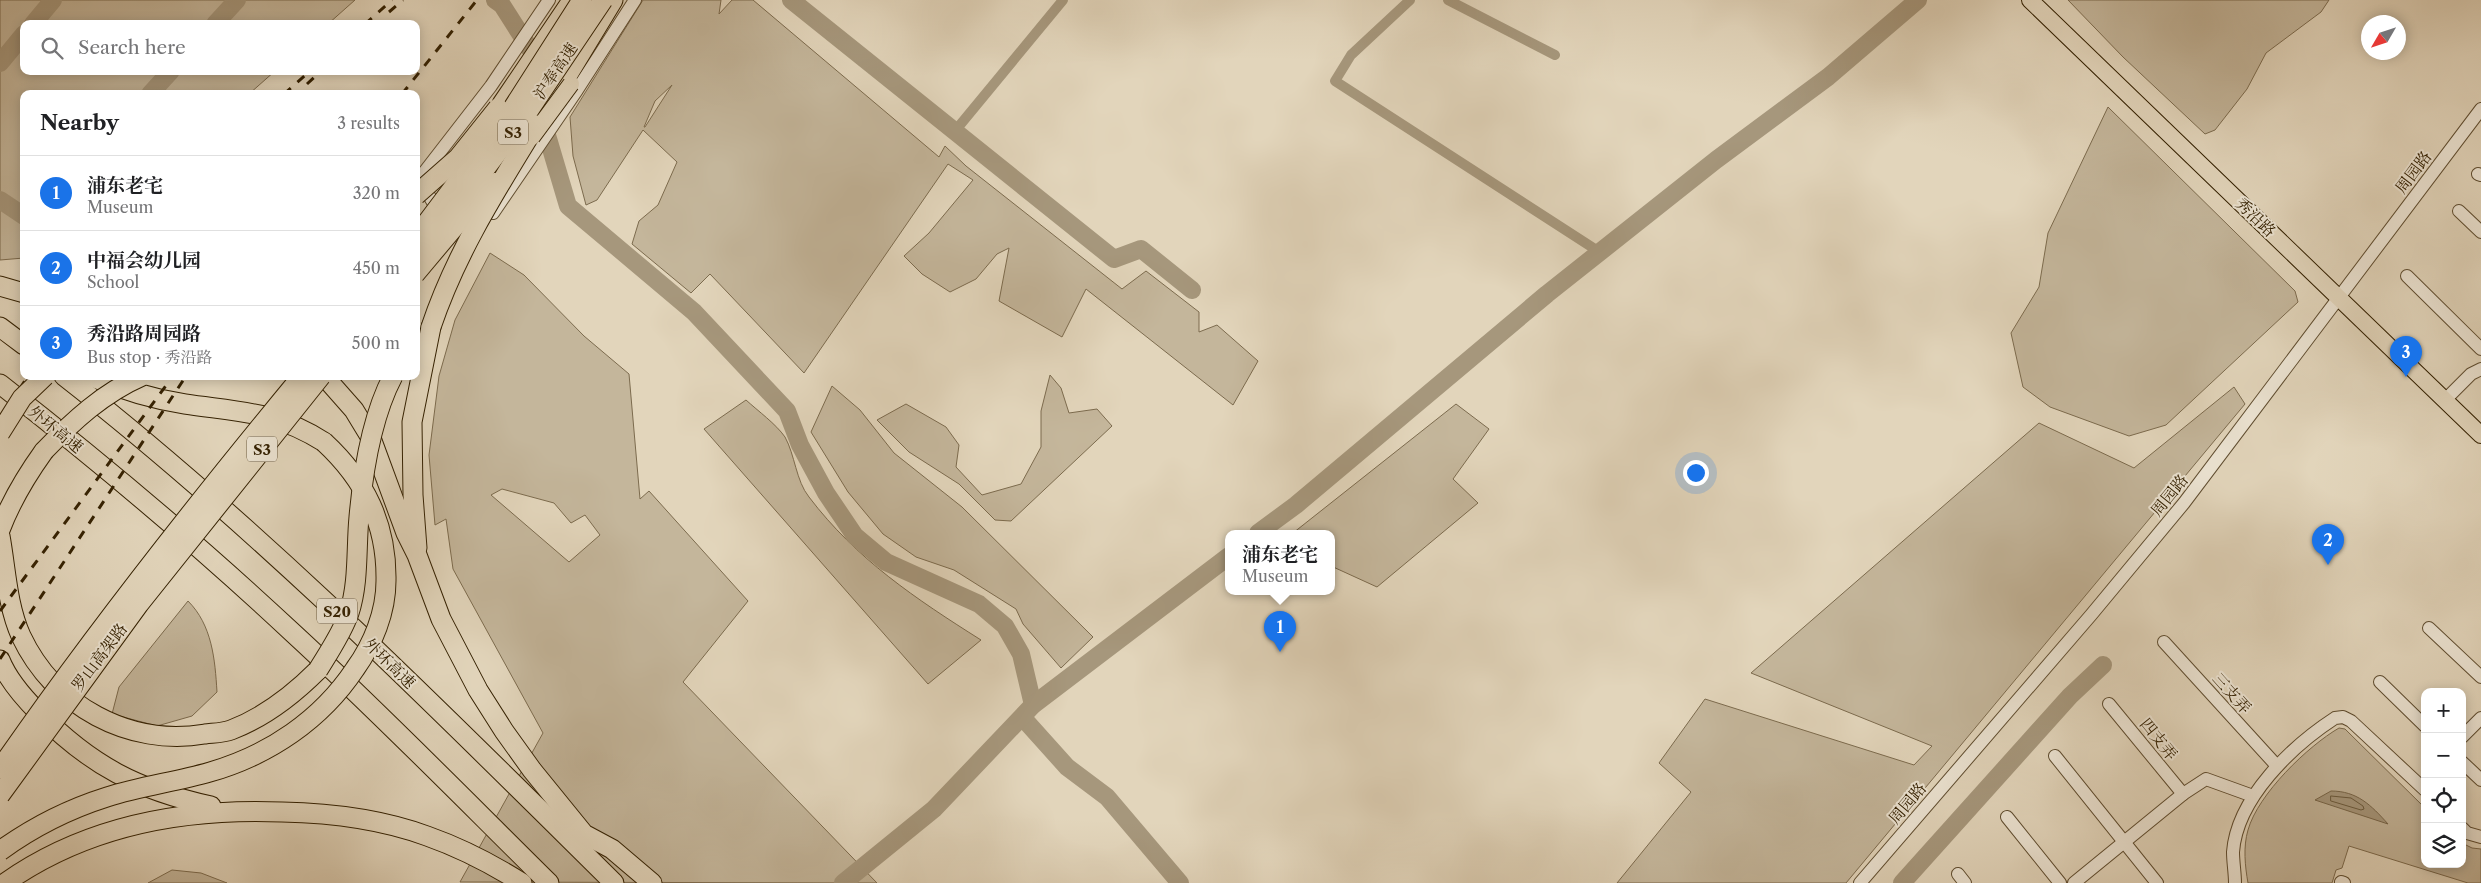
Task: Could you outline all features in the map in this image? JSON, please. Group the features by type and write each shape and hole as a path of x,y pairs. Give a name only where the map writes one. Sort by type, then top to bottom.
{"highway":[{"path":"420,191 458,158 502,104 572,0"},
{"name":"沪奉高速","path":"420,232 511,112 582,0"},
{"name":"沪奉高速","path":"420,255 523,119 603,0"},
{"path":"420,327 446,285 475,227 613,0"},
{"path":"417,555 413,495 412,422 426,350 446,285"},
{"path":"0,286 20,292"},
{"path":"0,327 20,342"},
{"path":"0,433 22,398 40,380"},
{"name":"外环高速","path":"69,380 201,490 324,599 614,883"},
{"path":"0,851 32,830 77,807 141,787 210,772 253,756 283,740 314,717 348,680 367,651 380,620 386,586 385,549 377,517 362,485 352,470 324,442 307,431 274,417 158,399 102,380"},
{"path":"0,530 6,513 24,479 44,451 69,425 99,400 135,380"},
{"name":"S3","path":"197,518 299,380"},
{"name":"S3","path":"197,518 318,380"},
{"path":"326,380 354,410 371,438 406,533 417,555 442,619 478,690 532,770 584,834 594,863"},
{"path":"0,536 10,604 21,636 36,661 58,688 86,711 122,728 156,737 190,737 230,730 265,713 294,693 318,670 335,643 349,612 355,577 364,477 374,428 392,380"},
{"name":"外环高速","path":"0,384 110,472 266,608 352,688 549,883"},
{"name":"罗山高架路","path":"0,769 39,713 197,518"},
{"name":"罗山高架路","path":"0,795 197,518"},
{"path":"0,660 26,700 59,734 108,770 135,784 179,799 239,810"},
{"path":"5,883 38,862 67,848 124,826 186,814 239,810 334,815 396,826 456,847 522,883"},
{"path":"584,834 612,850 652,883"}],"main road":[{"path":"420,221 562,38 587,0"},
{"path":"420,270 574,87 622,0"},
{"name":"秀沿路","path":"2030,0 2481,435"},
{"path":"0,759 124,590 293,380"},
{"path":"0,806 56,727 146,607 328,380"}],"street":[{"path":"420,178 491,86 549,0"},
{"path":"420,181 440,215 476,237 527,162 574,87 634,0"},
{"name":"周园路","path":"1860,883 2184,503 2481,109"},
{"path":"2459,211 2481,232"},
{"path":"2406,276 2481,349"},
{"path":"2445,400 2471,374 2481,369"},
{"path":"2429,628 2481,677"},
{"name":"三支弄","path":"2164,642 2277,766"},
{"path":"2380,682 2421,722"},
{"name":"四支弄","path":"2110,704 2183,794"},
{"path":"2235,883 2233,852 2240,824 2253,796 2277,766 2325,724 2335,718 2344,717 2351,720 2421,782"},
{"path":"2466,733 2481,718"},
{"path":"2055,756 2157,883"},
{"path":"2466,766 2481,780"},
{"path":"2074,883 2183,794 2206,779 2253,796"},
{"path":"2007,817 2060,883"},
{"path":"2466,832 2481,837"}],"shaded area":[{"path":"0,0 355,0 332,20 20,20 20,75 270,75 254,90 20,90 20,258 0,260"},
{"path":"643,0 721,0 719,14 732,0 753,0 939,157 945,146 966,166 1122,289 1146,271 1199,312 1199,332 1217,325 1258,361 1233,405 1086,289 1062,337 999,301 1009,248 997,254 976,279 950,292 922,274 904,256 929,233 973,180 948,164 804,373 710,274 691,293 632,244 639,221 658,205 677,162 643,130 597,200 586,205 573,156 570,117","holes":["672,85 645,127 655,101"]},
{"path":"2068,0 2329,0 2321,12 2266,53 2247,89 2215,130 2205,134 2123,57"},
{"path":"2108,107 2295,291 2298,302 2166,425 2129,436 2050,407 2023,387 2011,333 2039,287 2048,233"},
{"path":"490,253 524,275 584,336 629,374 640,499 649,491 748,601 683,682 877,883 460,882 543,733 453,569 446,519 435,525 429,455 439,376 455,320","holes":["502,489 554,503 571,523 585,515 600,535 569,562 491,495"]},
{"path":"1050,375 1061,388 1069,413 1097,409 1112,426 1011,521 995,520 959,484 909,452 877,420 906,404 946,427 959,445 956,467 982,495 1021,484 1041,447 1041,411"},
{"path":"832,386 860,410 894,453 962,507 1093,637 1061,668 1023,624 1016,609 954,570 916,557 883,534 848,492 811,432"},
{"path":"2234,387 2245,404 1846,883 1617,883 1691,792 1659,763 1705,699 1914,765 1932,746 1751,673 2039,423 2134,468"},
{"path":"746,400 772,422 785,437 805,491 827,519 847,540 867,559 910,593 981,640 928,684 704,429"},
{"path":"1456,404 1489,429 1453,479 1478,503 1377,587 1335,568 1335,530 1297,530"},
{"path":"188,601 196,610 211,643 217,692 192,716 157,726 112,714 119,687"},
{"path":"2339,728 2345,729 2421,804 2421,868 2466,868 2466,845 2481,849 2481,883 2468,883 2349,846 2342,868 2336,870 2332,883 2248,883 2245,856 2246,836 2262,801 2299,759"},
{"path":"172,870 201,873 227,883 148,883"}],"water":[{"path":"2331,791 2348,793 2363,800 2388,824 2315,800"}],"waterway":[{"path":"36,20 53,0"},
{"path":"219,20 237,0"},
{"path":"495,0 502,5 539,63 543,83 544,125 568,206 694,312 787,411 800,445 826,493 855,536 886,562 979,604 1005,626 1021,654 1033,705"},
{"path":"791,0 1114,259 1141,249 1192,290"},
{"path":"955,131 1063,0"},
{"path":"1410,0 1351,55 1335,81 1601,253"},
{"path":"1448,0 1555,55"},
{"path":"1262,530 1296,505 1547,294 1716,160 1828,77 1918,0"},
{"path":"0,63 20,39"},
{"path":"154,90 167,75"},
{"path":"0,200 20,213"},
{"path":"843,883 934,809 1033,705 1225,559"},
{"path":"1902,883 2070,696 2103,665"},
{"path":"1023,718 1067,767 1107,797 1180,883"}],"railway":[{"path":"370,20 392,0"},
{"path":"389,12 403,0"},
{"path":"420,71 477,0"},
{"path":"289,90 305,75"},
{"path":"307,84 317,75"},
{"path":"405,90 417,75"},
{"path":"0,419 25,380"},
{"path":"0,611 170,380"},
{"path":"0,659 183,380"}],"place":[{"name":"秀沿路周园路","path":"2406,377"},
{"name":"中福会幼儿园","path":"2328,565"},
{"name":"浦东老宅","path":"1280,652"}]}
